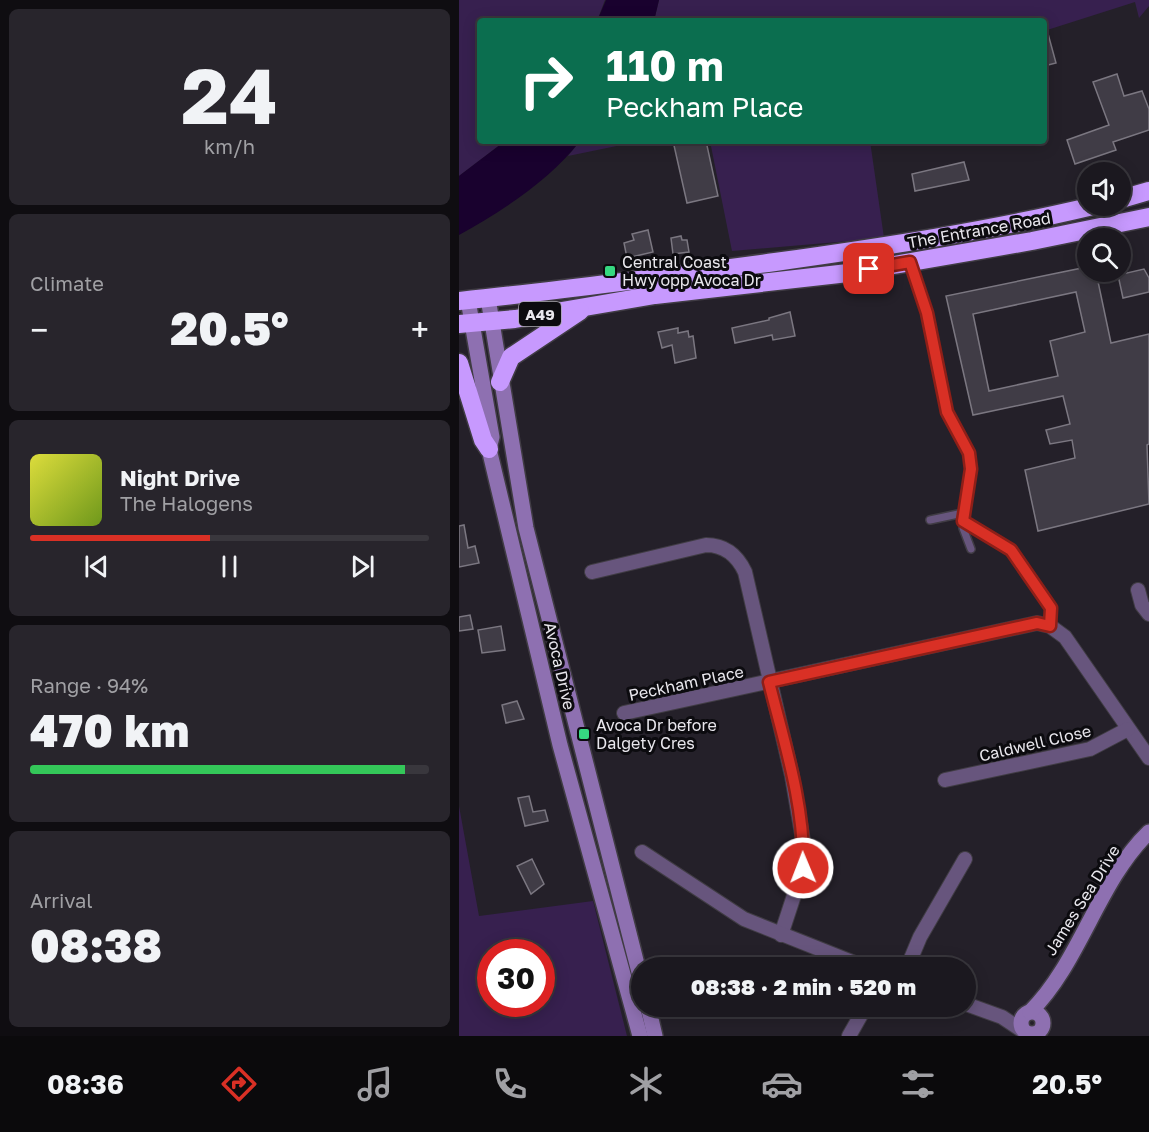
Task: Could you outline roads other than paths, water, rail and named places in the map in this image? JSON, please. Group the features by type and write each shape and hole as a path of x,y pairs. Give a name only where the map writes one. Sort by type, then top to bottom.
{"highway":[{"path":"1131,196 1149,191"},
{"name":"The Entrance Road","path":"464,300 681,275 931,239 1077,210"},
{"name":"The Entrance Road","path":"465,323 910,262 1032,241 1149,217"},
{"path":"500,382 511,357 589,305"},
{"path":"459,363 483,440 489,449"}],"main road":[{"name":"Avoca Drive","path":"488,298 500,382 526,528 635,957"},
{"name":"Avoca Drive","path":"464,300 465,323 492,437 489,449 560,745 639,1036"},
{"name":"James Sea Drive","path":"1032,1034 1044,1022 1032,1014 1127,860 1149,832"},
{"path":"651,1017 655,1036"}],"street":[{"path":"592,572 706,545 716,545 729,551 739,560 745,572 799,810 804,846 803,868 781,935"},
{"path":"1138,590 1142,605 1149,614"},
{"name":"Peckham Place","path":"624,713 1037,623 1050,626"},
{"path":"1050,626 1065,637 1149,758"},
{"name":"Caldwell Close","path":"945,780 1090,749 1128,729"},
{"path":"642,852 744,919 838,957"},
{"path":"912,957 920,937 965,859"},
{"path":"976,1007 1014,1017 1032,1014"},
{"path":"989,1012 1032,1034"},
{"path":"849,1036 860,1017"}],"lane":[{"path":"910,262 927,313 947,412 969,453 971,469 963,513 963,528 971,549"},
{"path":"930,520 963,513"},
{"path":"963,521 1011,550 1051,608 1050,626"}],"place":[{"name":"Central Coast Hwy opp Avoca Dr","path":"610,271"},
{"name":"Avoca Dr before Dalgety Cres","path":"584,734"}]}
